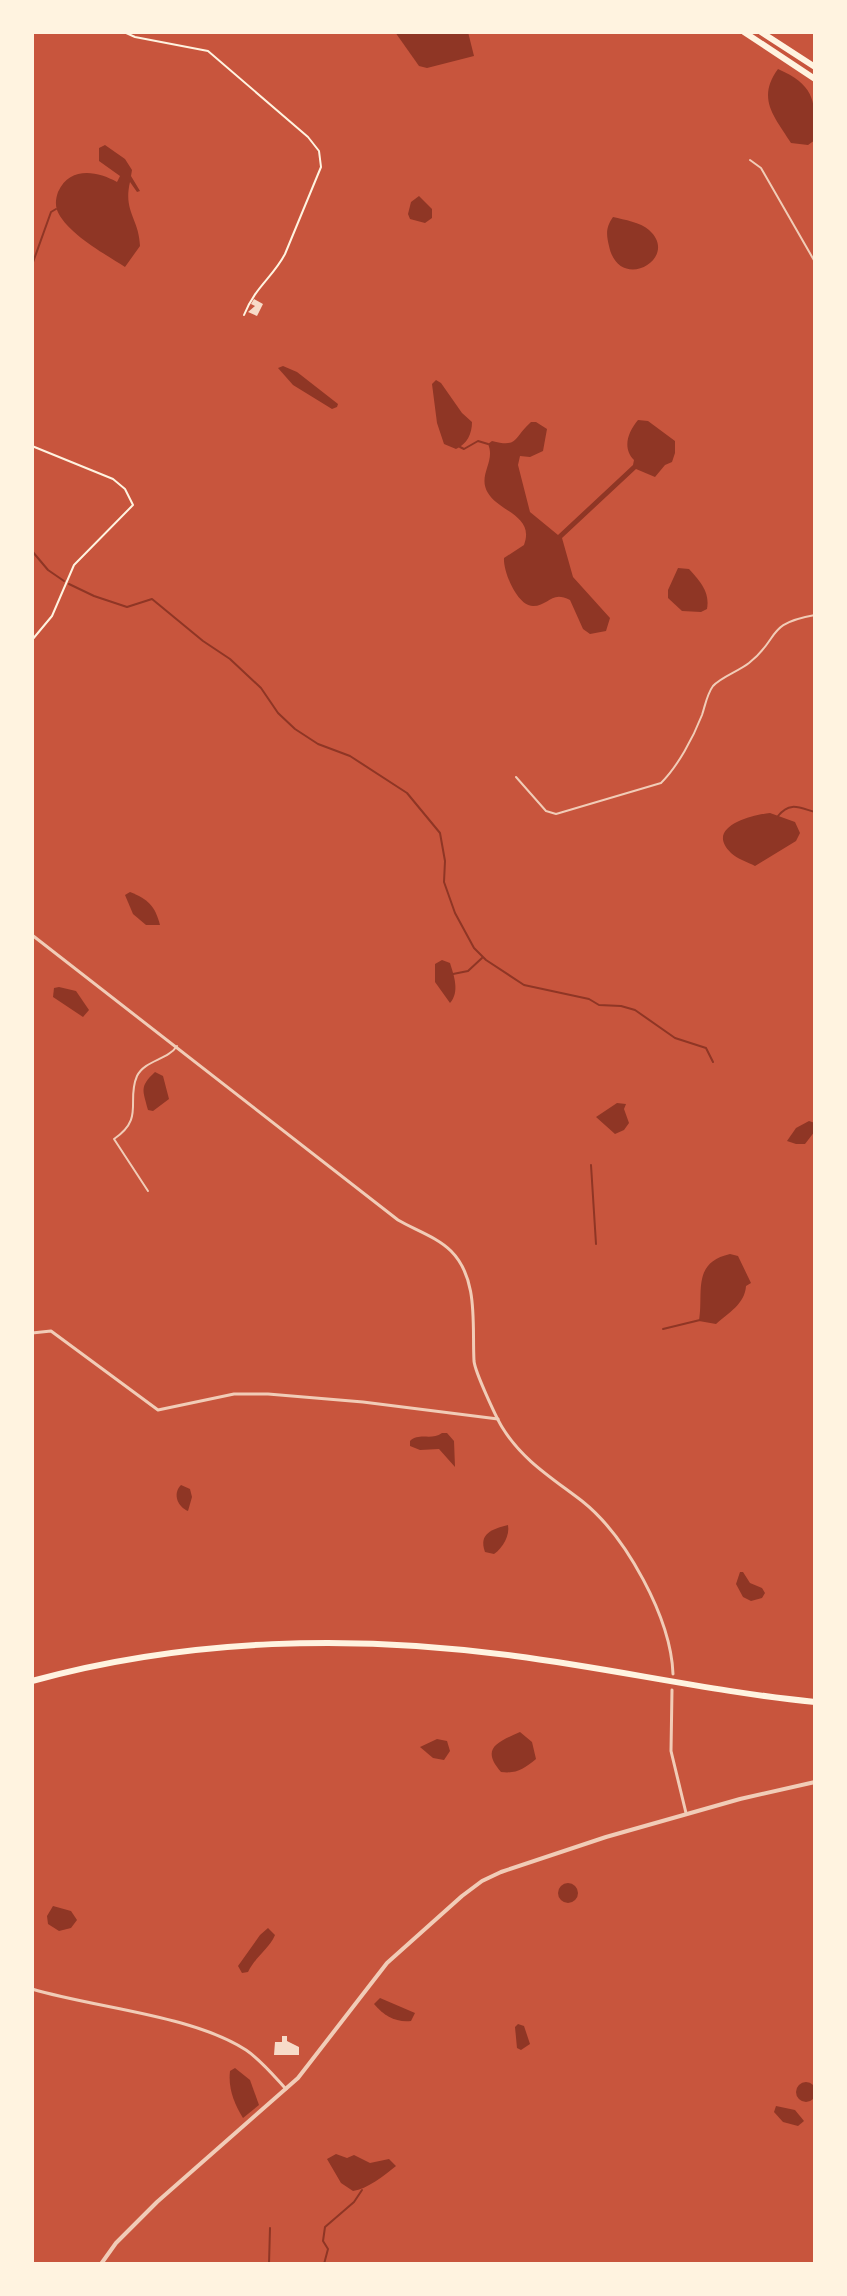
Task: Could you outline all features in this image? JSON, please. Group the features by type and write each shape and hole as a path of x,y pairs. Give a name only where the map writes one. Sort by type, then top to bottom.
{"highway":[{"path":"744,32 815,79"},
{"path":"761,32 815,67"},
{"path":"32,1681 101,1665 223,1648 342,1643 420,1646 517,1656 749,1693 815,1700"}],"street":[{"path":"32,935 398,1220 440,1242 453,1253 464,1274 474,1306 475,1369 498,1419 522,1455 584,1503 608,1528 638,1572 658,1610 672,1655 673,1674"},
{"path":"32,1333 51,1331 158,1410 234,1394 268,1394 498,1419"},
{"path":"672,1690 671,1751 686,1813"},
{"path":"101,2264 116,2243 157,2202 286,2089 387,1963 482,1881 576,1847 686,1813 815,1782"},
{"path":"32,1989 158,2018 220,2037 250,2053 286,2089"}],"lane":[{"path":"750,160 761,168 815,262"},
{"path":"516,777 546,811 556,814 661,783 670,774 696,727 715,684 754,659 770,635 782,624 815,615"},
{"path":"148,1191 114,1139 130,1125 138,1074 177,1046"}],"path":[{"path":"124,32 135,37 208,51 308,137 319,151 321,167 285,254 251,298 244,315"},
{"path":"32,446 113,479 125,489 133,505 74,565 52,616 32,640"}],"shaded area":[{"path":"395,32 468,32 474,56 427,68 419,66"},
{"path":"778,69 800,82 811,97 815,140 808,145 791,143 770,108 768,90"},
{"path":"105,145 125,159 140,191 137,192 130,182 128,201 140,246 125,267 77,235 56,208 58,192 69,178 93,173 117,182 120,176 99,161 99,148"},
{"path":"419,196 432,209 432,218 425,223 410,219 408,214 411,202"},
{"path":"613,217 649,230 657,241 658,251 653,260 634,269 624,268 615,260 607,234"},
{"path":"283,366 297,372 338,404 337,407 332,409 293,385 278,368"},
{"path":"436,380 472,422 468,438 456,449 444,444 437,423 432,384"},
{"path":"638,420 648,421 675,441 672,462 655,477 636,469 562,538 573,577 610,618 606,631 590,634 583,629 570,600 558,597 533,606 522,600 512,587 504,558 524,545 525,527 488,493 484,480 490,457 488,444 515,440 531,422 547,429 543,451 530,457 520,456 518,465 530,512 558,535 633,465 628,440"},
{"path":"678,568 689,569 700,582 706,592 707,609 701,612 682,611 668,598 668,590"},
{"path":"770,813 795,822 800,833 796,841 755,866 731,853 724,844 723,836 727,829 753,816"},
{"path":"130,892 150,904 160,925 146,925 133,914 125,895"},
{"path":"442,960 450,963 454,978 455,994 450,1003 435,982 435,964"},
{"path":"54,988 76,991 89,1010 83,1017 53,997"},
{"path":"155,1072 163,1076 169,1099 153,1111 148,1110 144,1089 146,1081"},
{"path":"617,1103 626,1104 624,1109 629,1123 624,1130 615,1134 596,1117"},
{"path":"809,1121 815,1123 815,1131 805,1144 787,1141 796,1128"},
{"path":"730,1254 738,1256 751,1283 746,1286 739,1303 716,1324 699,1321 704,1272 709,1264"},
{"path":"447,1433 454,1441 455,1467 439,1449 420,1450 410,1446 414,1438"},
{"path":"181,1485 190,1489 192,1497 188,1511 177,1500"},
{"path":"508,1525 507,1537 500,1548 494,1554 485,1552 485,1536"},
{"path":"740,1572 750,1583 762,1588 765,1593 762,1598 751,1601 743,1597 736,1584"},
{"path":"520,1732 532,1742 536,1759 520,1770 501,1772 492,1751 499,1743"},
{"path":"437,1739 447,1741 450,1751 444,1760 433,1758 420,1747"},
{"path":"568,1883 575,1886 578,1893 575,1900 568,1903 561,1900 558,1893 561,1886"},
{"path":"53,1906 71,1911 77,1920 71,1928 59,1931 48,1924 47,1916"},
{"path":"268,1928 275,1935 248,1972 242,1973 238,1966"},
{"path":"380,1998 415,2013 411,2021 396,2020 382,2012 374,2004"},
{"path":"518,2024 524,2026 530,2044 521,2050 517,2048 515,2027"},
{"path":"235,2068 250,2080 259,2105 243,2118 231,2090 230,2071"},
{"path":"806,2082 813,2085 816,2092 813,2099 806,2102 799,2099 796,2092 799,2085"},
{"path":"776,2106 795,2110 804,2121 798,2126 783,2122 774,2112"},
{"path":"336,2154 347,2158 354,2155 370,2163 389,2159 396,2166 370,2185 353,2191 341,2183 327,2159"}],"building":[{"path":"254,299 263,304 257,316 248,312 255,306 251,304"},
{"path":"282,2036 287,2036 287,2041 299,2047 299,2055 274,2055 275,2042 282,2042"}],"waterway":[{"path":"32,265 51,212 56,209"},
{"path":"460,447 464,449 478,441 488,444"},
{"path":"32,551 48,570 64,581"},
{"path":"69,584 127,607 152,599 230,659 261,688 278,713 295,729 318,744 350,756 407,793 440,833 445,861 444,882 455,913 474,948 486,960 524,985 589,999 599,1005 635,1010 675,1038 706,1048 713,1062"},
{"path":"778,816 791,807 815,812"},
{"path":"453,974 468,971 482,958"},
{"path":"591,1165 596,1244"},
{"path":"663,1329 700,1320"},
{"path":"324,2264 328,2249 323,2241 325,2227 354,2202 362,2190"},
{"path":"269,2264 270,2228"}]}
